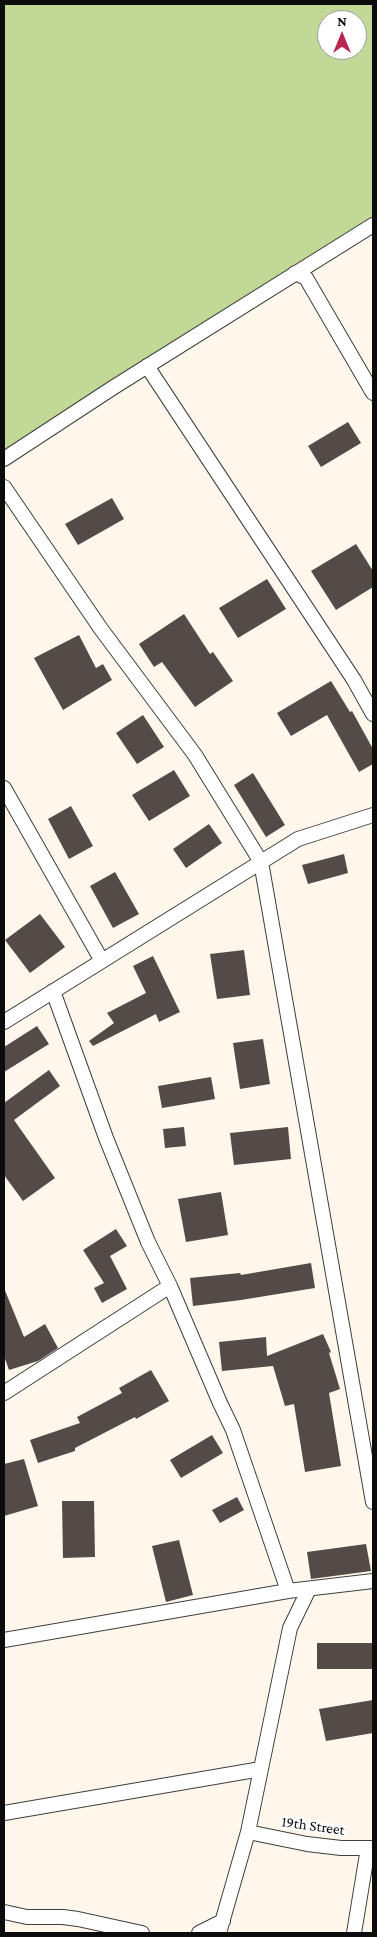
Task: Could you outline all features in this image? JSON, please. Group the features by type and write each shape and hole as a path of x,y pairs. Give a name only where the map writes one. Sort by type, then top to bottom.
{"street":[{"path":"4,459 295,272 373,225"},
{"path":"295,272 306,278 373,393"},
{"path":"147,366 354,680 373,714"},
{"path":"4,488 101,629 195,755 260,862 373,1502"},
{"path":"4,788 102,961"},
{"path":"4,1022 298,839 373,815"},
{"path":"53,992 106,1138 148,1242 170,1286 220,1403 234,1430 288,1591"},
{"path":"4,1393 170,1286"},
{"path":"4,1640 288,1591 373,1581"},
{"path":"199,1933 221,1927 248,1832 290,1628 309,1589"},
{"path":"4,1812 261,1769"},
{"name":"19th Street","path":"248,1832 306,1844 341,1848 371,1848"},
{"path":"354,1933 371,1848"},
{"path":"4,1912 27,1916 63,1916 142,1933"}],"green space":[{"path":"4,4 373,4 373,218 4,455"}],"building":[{"path":"348,422 361,443 321,467 308,446"},
{"path":"112,498 124,519 78,545 65,524"},
{"path":"356,544 373,571 373,587 336,610 311,571"},
{"path":"267,579 286,609 238,638 219,608"},
{"path":"184,614 210,654 213,652 233,681 195,707 162,662 154,667 139,644"},
{"path":"79,635 96,668 103,664 112,680 63,710 34,658"},
{"path":"331,681 350,712 352,711 373,749 373,764 359,772 327,715 291,736 277,713"},
{"path":"143,715 164,747 137,764 116,733"},
{"path":"174,770 190,796 149,821 132,795"},
{"path":"253,773 285,825 266,837 234,785"},
{"path":"71,806 93,846 69,859 48,819"},
{"path":"209,824 222,843 186,868 173,849"},
{"path":"344,854 348,873 308,884 302,865"},
{"path":"115,872 139,914 113,928 90,886"},
{"path":"40,914 65,947 30,973 5,940"},
{"path":"244,950 250,995 217,999 210,954"},
{"path":"153,956 180,1012 159,1022 156,1014 93,1046 89,1041 114,1023 107,1013 146,993 133,966"},
{"path":"37,1026 49,1044 4,1072 4,1047"},
{"path":"263,1039 270,1084 240,1089 233,1043"},
{"path":"49,1070 60,1086 14,1120 55,1178 23,1201 4,1175 4,1103"},
{"path":"211,1077 215,1099 162,1108 158,1086"},
{"path":"184,1127 186,1146 165,1148 163,1129"},
{"path":"288,1127 291,1159 234,1165 230,1133"},
{"path":"221,1192 228,1235 186,1242 178,1199"},
{"path":"116,1229 127,1246 110,1256 127,1289 102,1303 94,1288 104,1283 83,1250"},
{"path":"311,1263 315,1288 193,1306 190,1278 240,1273 241,1275"},
{"path":"4,1288 24,1337 45,1324 58,1348 38,1361 9,1370 4,1356"},
{"path":"323,1334 331,1352 329,1353 340,1389 329,1393 341,1466 305,1472 294,1404 285,1406 273,1366 222,1371 219,1342 266,1337 267,1356"},
{"path":"151,1370 169,1401 75,1448 75,1451 38,1463 30,1440 80,1423 77,1417 122,1393 119,1388"},
{"path":"212,1435 223,1453 181,1478 170,1460"},
{"path":"24,1459 38,1506 4,1516 4,1464"},
{"path":"237,1497 244,1510 220,1523 212,1510"},
{"path":"62,1501 94,1501 95,1557 63,1558"},
{"path":"179,1540 193,1595 166,1602 152,1546"},
{"path":"366,1544 371,1571 311,1579 307,1552"},
{"path":"317,1643 373,1643 373,1669 317,1669"},
{"path":"373,1700 373,1733 326,1741 319,1709"}]}
